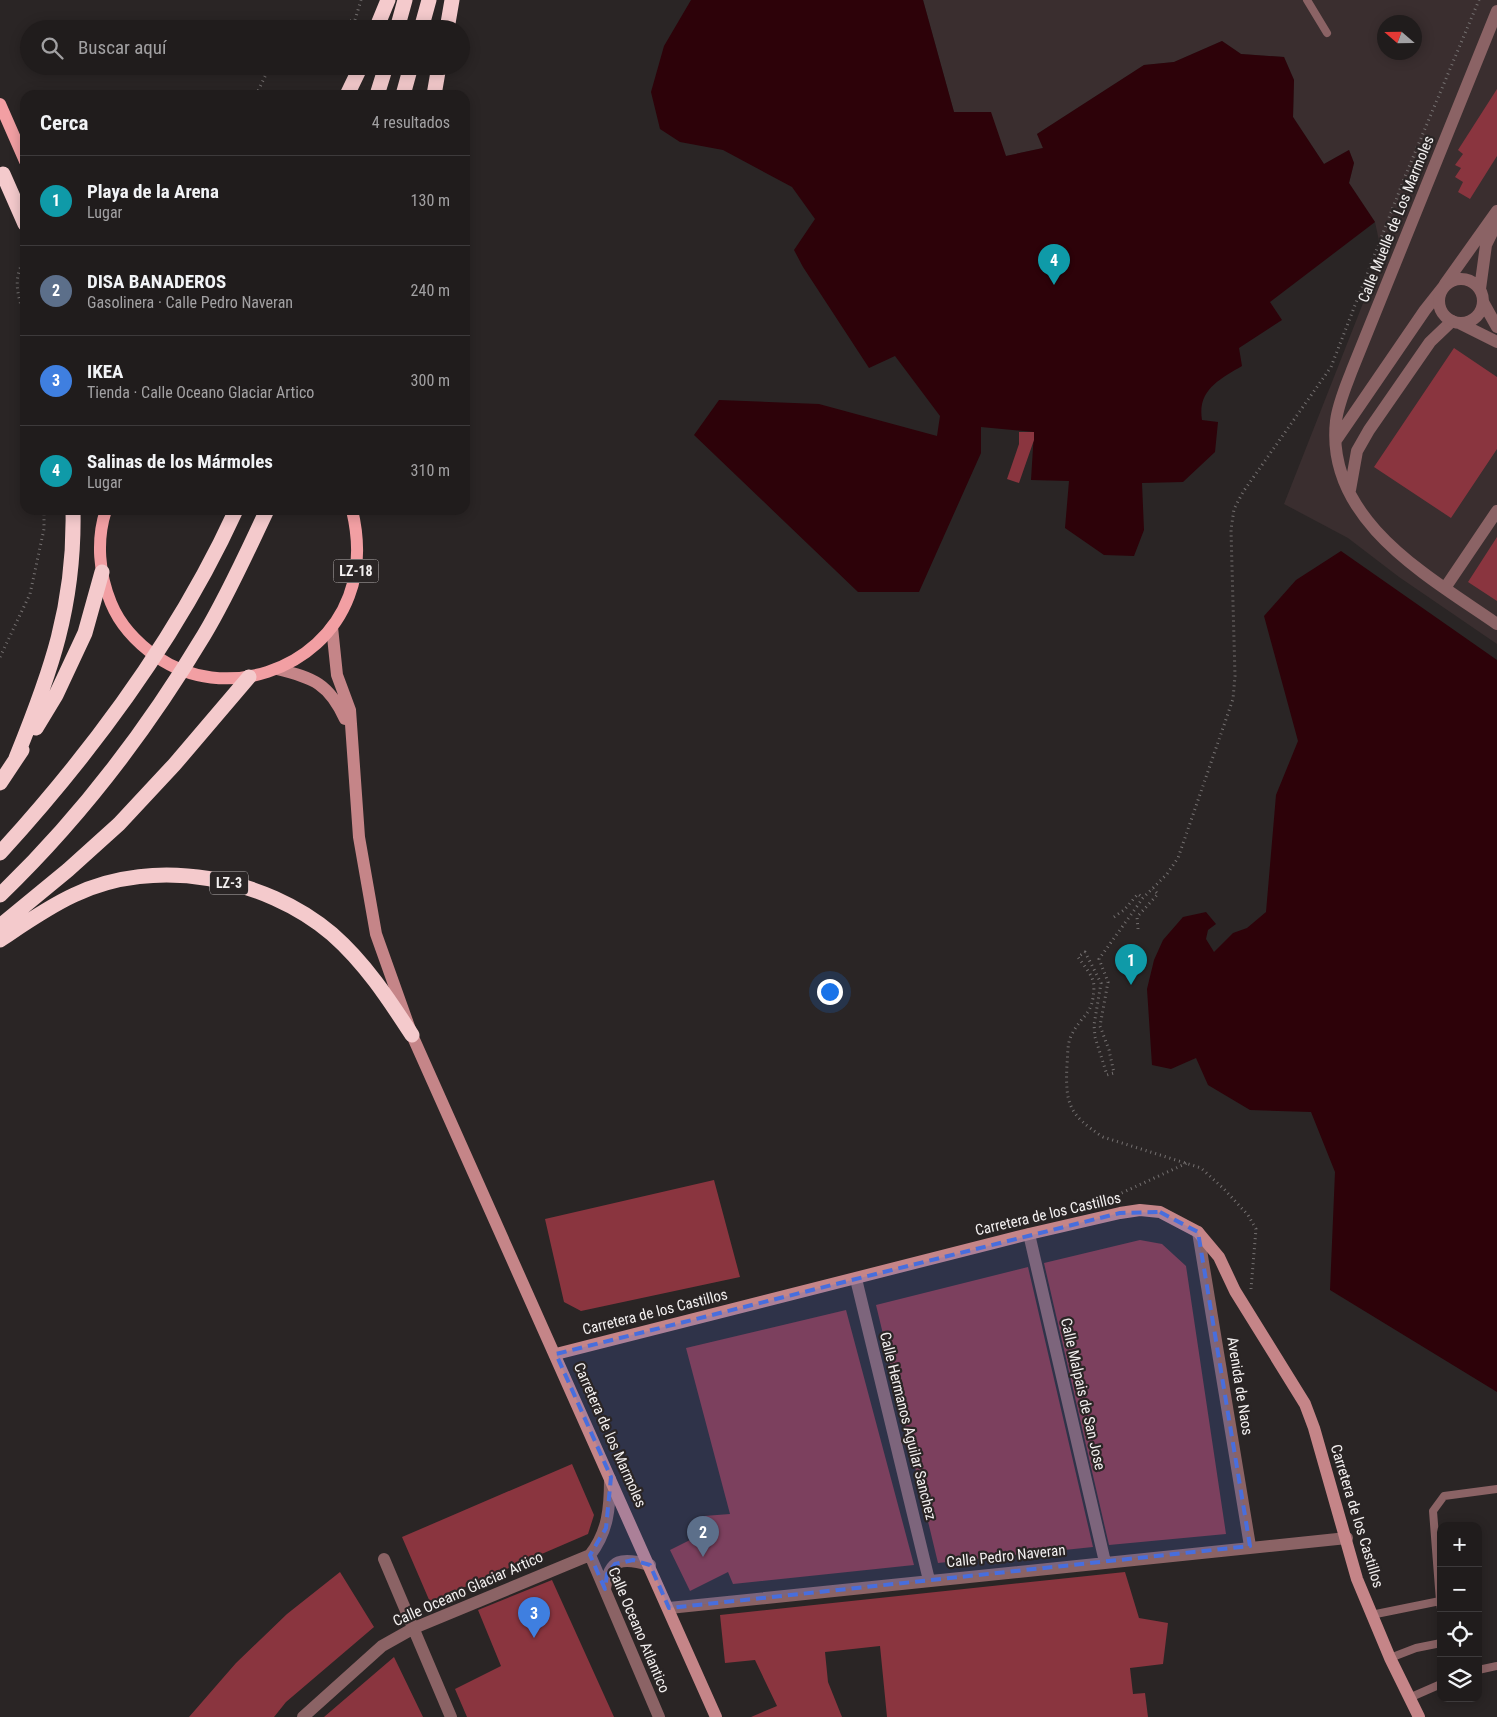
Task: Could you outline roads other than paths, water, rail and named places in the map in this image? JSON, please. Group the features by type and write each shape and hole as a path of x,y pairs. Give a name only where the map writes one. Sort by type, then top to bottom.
{"highway":[{"path":"380,20 388,0"},
{"path":"399,20 405,0"},
{"path":"423,20 429,0"},
{"path":"449,20 452,0"},
{"path":"349,90 357,75"},
{"path":"379,90 383,75"},
{"path":"404,90 409,75"},
{"path":"435,90 437,75"},
{"path":"2,170 20,212"},
{"path":"16,758 44,690 56,654 65,614 70,577 73,515"},
{"path":"0,853 50,798 104,730 134,687 179,617 218,549 234,515"},
{"path":"0,895 54,839 95,791 160,704 204,634 264,515"},
{"path":"0,783 38,726 60,688 85,633 102,572"},
{"path":"0,926 68,870 119,824 174,765 249,677"},
{"name":"LZ-3","path":"0,940 76,894 110,883 144,876 184,876 223,882 255,890 276,899 305,915 331,934 378,984 412,1035"}],"main road":[{"path":"0,104 20,150"},
{"path":"2,170 20,206"},
{"name":"LZ-18","path":"105,515 100,535 102,572 113,608 127,629 148,651 174,667 203,676 218,678 249,677 277,669 298,659 332,627 342,612 354,580 358,545 353,515"},
{"name":"Carretera de los Marmoles","path":"332,627 334,661 350,710 359,837 376,934 412,1035 556,1354 716,1717"},
{"path":"277,669 312,679 324,687 336,700 352,733"},
{"name":"Carretera de los Castillos","path":"556,1354 1029,1234 1120,1213 1140,1210 1160,1212 1198,1232 1219,1257 1235,1291 1305,1404 1347,1538 1357,1579 1390,1658 1419,1717"}],"street":[{"name":"Calle Muelle de Los Marmoles","path":"1497,12 1352,370 1336,419 1335,441 1337,457 1350,492 1368,521 1393,550 1497,624"},
{"path":"1497,211 1440,292 1439,306 1446,318 1497,342"},
{"path":"1497,222 1486,245 1480,289 1483,302 1497,327"},
{"path":"1335,441 1420,316 1444,286 1455,279 1462,278 1475,283 1480,289"},
{"path":"1350,492 1357,451 1369,430 1430,342 1455,322 1466,323 1478,315 1483,302"},
{"path":"1444,588 1497,511"},
{"name":"Avenida de Naos","path":"1198,1232 1250,1546"},
{"name":"Calle Malpais de San Jose","path":"1029,1234 1105,1562"},
{"name":"Calle Hermanos Aguilar Sanchez","path":"856,1279 929,1580"},
{"path":"590,1555 606,1528 610,1510 610,1477"},
{"name":"Calle Pedro Naveran","path":"668,1608 1250,1546 1347,1538"},
{"name":"Calle Oceano Atlantico","path":"590,1555 659,1717"},
{"name":"Calle Oceano Glaciar Artico","path":"303,1717 382,1646 414,1628 590,1555"},
{"path":"384,1559 451,1717"},
{"path":"605,1589 607,1574 615,1564 633,1560 650,1565"}],"lane":[{"path":"1307,0 1327,33"},
{"path":"1437,1567 1433,1511 1444,1496 1497,1489"},
{"path":"1371,1615 1437,1605"},
{"path":"1390,1658 1416,1648 1437,1644"},
{"path":"1482,1669 1497,1666"},
{"path":"1409,1698 1437,1686"}],"place":[{"name":"Salinas de los Mármoles","path":"1054,285"},
{"name":"Playa de la Arena","path":"1131,985"},
{"name":"DISA BANADEROS","path":"703,1557"},
{"name":"IKEA","path":"534,1638"}]}
